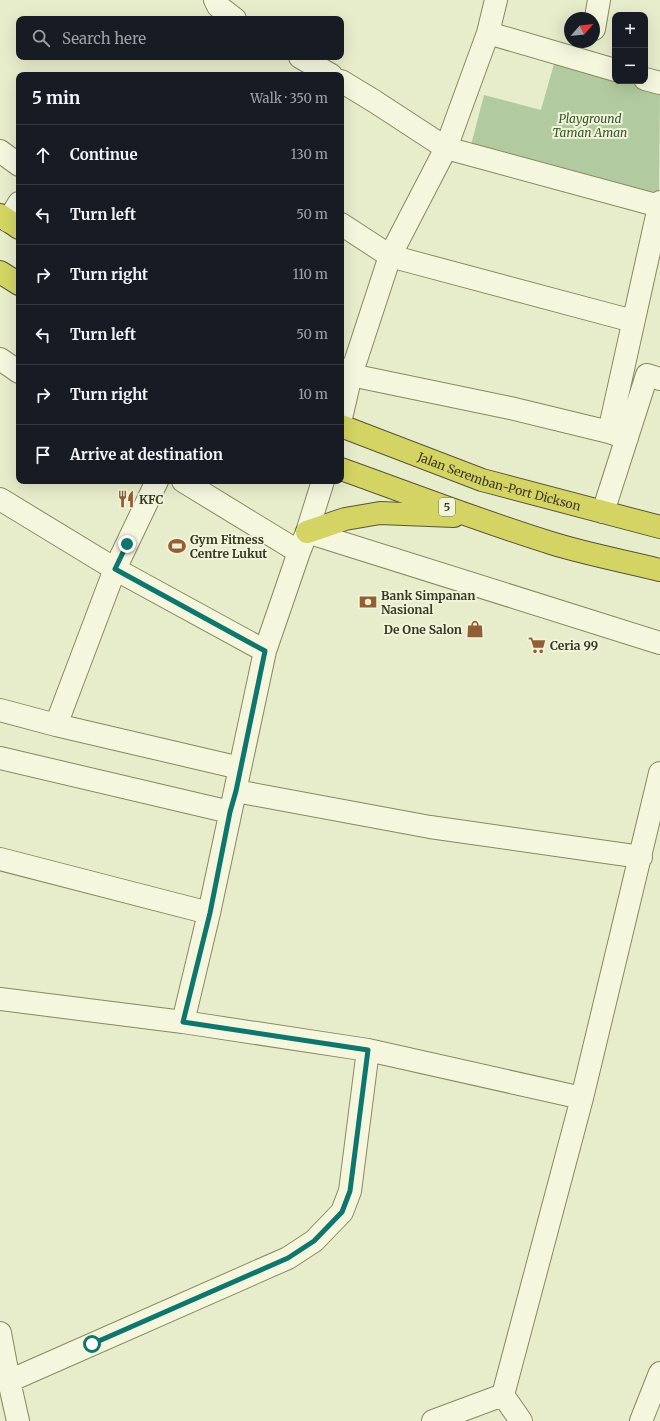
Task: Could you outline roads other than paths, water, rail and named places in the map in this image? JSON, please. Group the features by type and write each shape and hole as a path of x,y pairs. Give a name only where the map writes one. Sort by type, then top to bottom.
{"highway":[{"path":"0,272 16,282"},
{"name":"Jalan Seremban-Port Dickson","path":"344,427 482,480 660,527"},
{"name":"5","path":"344,470 552,544 660,570"},
{"path":"308,532 345,518 380,513 471,516"}],"street":[{"path":"215,0 218,6 231,16"},
{"path":"344,390 346,372 390,256 446,148 488,33 496,0"},
{"path":"597,12 599,0"},
{"path":"488,33 590,52 612,68"},
{"path":"305,60 326,72"},
{"path":"648,80 660,83"},
{"path":"344,83 446,148 533,173 660,204 653,263 634,321 618,435 603,512"},
{"path":"0,151 16,163"},
{"path":"344,226 390,256 634,321"},
{"path":"0,359 16,370"},
{"path":"346,372 510,408 618,435"},
{"path":"618,435 647,374 660,379"},
{"path":"56,725 115,569 156,484"},
{"path":"188,484 299,552"},
{"path":"183,1022 210,913 265,651 299,552 308,532 322,484"},
{"path":"0,499 115,569 265,651"},
{"path":"308,532 660,643"},
{"path":"0,710 56,725 240,768"},
{"path":"0,758 230,812"},
{"path":"521,1421 503,1395 582,1098 660,773"},
{"path":"236,791 430,827 641,857"},
{"path":"0,859 210,913"},
{"path":"0,999 183,1022 368,1050 582,1098"},
{"path":"9,1381 288,1258 314,1241 342,1212 350,1191 368,1050"},
{"path":"0,1333 18,1421"},
{"path":"641,1421 660,1373"},
{"path":"433,1421 503,1395"}],"place":[{"name":"KFC","path":"126,499"},
{"name":"Gym Fitness Centre Lukut","path":"177,546"},
{"name":"Bank Simpanan Nasional","path":"368,602"},
{"name":"De One Salon","path":"475,629"},
{"name":"Ceria 99","path":"537,645"}],"park label":[{"name":"Playground Taman Aman","path":"590,125"}]}
